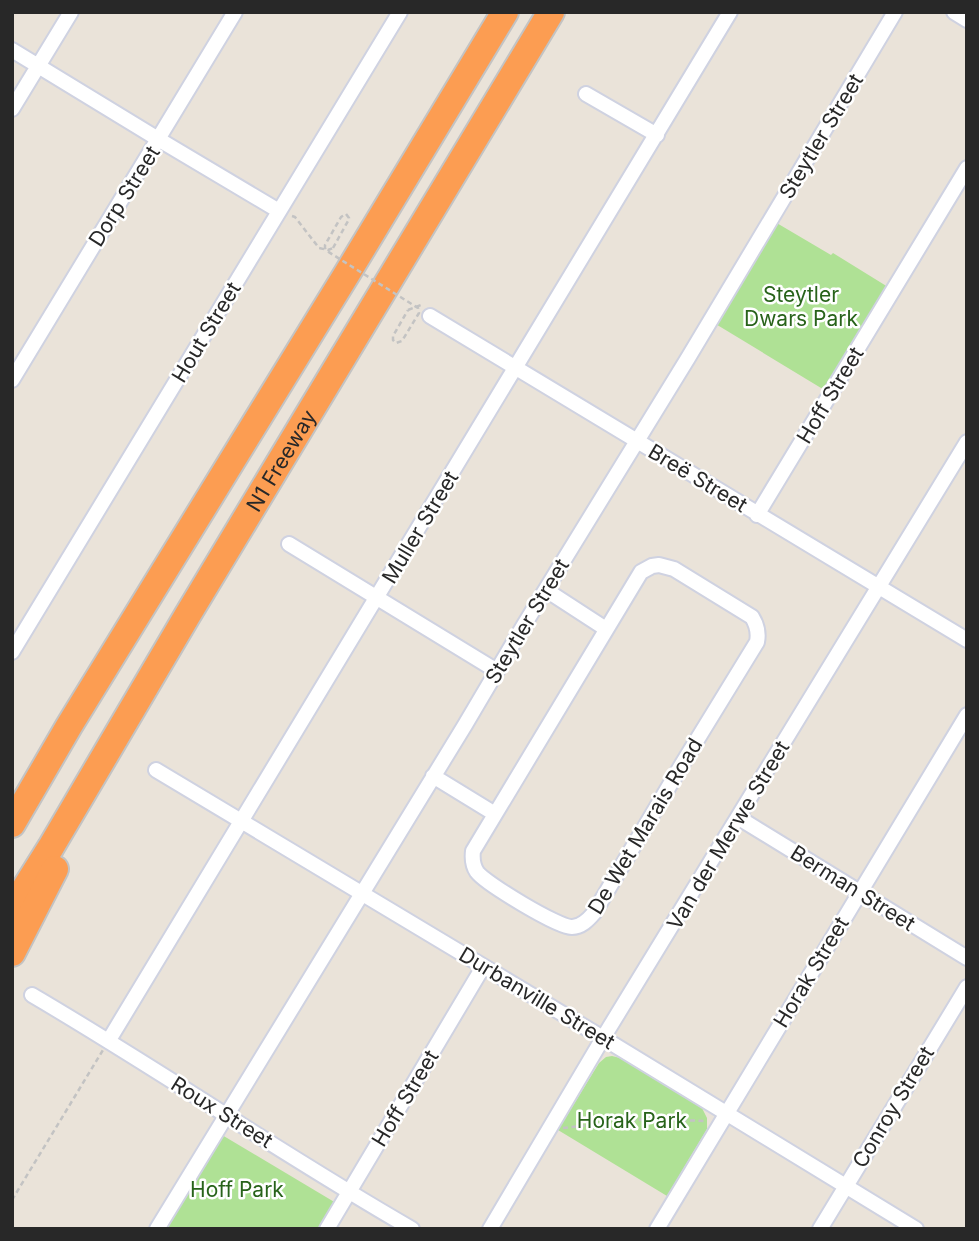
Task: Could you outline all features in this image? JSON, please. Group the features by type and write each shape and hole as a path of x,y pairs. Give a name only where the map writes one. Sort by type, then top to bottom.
{"highway":[{"name":"N1 Freeway","path":"12,824 69,726 505,12"},
{"name":"N1 Freeway","path":"12,909 551,12"},
{"path":"12,953 108,768 125,723"},
{"path":"12,803 48,748 69,726"}],"street":[{"path":"12,109 71,12"},
{"name":"Dorp Street","path":"12,380 235,12"},
{"name":"Hout Street","path":"12,652 400,12"},
{"name":"Muller Street","path":"108,1040 730,12"},
{"name":"Steytler Street","path":"157,1229 895,12"},
{"path":"954,12 967,20"},
{"path":"12,50 279,211"},
{"path":"586,94 657,135"},
{"name":"Hoff Street","path":"757,514 967,168"},
{"name":"Breë Street","path":"430,316 967,640"},
{"name":"Van der Merwe Street","path":"490,1229 603,1038 967,442"},
{"path":"289,544 497,671"},
{"name":"De Wet Marais Road","path":"659,565 674,569 751,617 758,635 757,642 594,913 584,923 570,928 554,922 492,885 479,874 473,863 473,851 606,629 641,572 659,565"},
{"path":"546,590 606,629"},
{"name":"Horak Street","path":"657,1229 967,715"},
{"name":"Durbanville Street","path":"156,771 603,1038 723,1118 916,1229"},
{"path":"433,776 495,814"},
{"name":"Berman Street","path":"739,818 967,958"},
{"name":"Hoff Street","path":"327,1229 483,967"},
{"name":"Conroy Street","path":"820,1229 967,986"},
{"name":"Roux Street","path":"32,995 227,1114 349,1193 412,1229"}],"path":[{"path":"279,211 295,218 319,248 328,250 332,248 348,221 346,214 341,217 325,248 327,251 418,308 419,313 402,341 396,343 393,336 408,310"},
{"path":"12,1200 108,1040"},
{"path":"550,1130 646,1119 723,1118"}],"green space":[{"name":"Steytler Dwars Park","path":"775,222 888,287 826,391 714,323"},
{"name":"Horak Park","path":"612,1056 620,1058 702,1108 707,1118 707,1129 667,1196 558,1130 599,1063"},
{"name":"Hoff Park","path":"222,1135 336,1203 320,1229 165,1229"}]}
